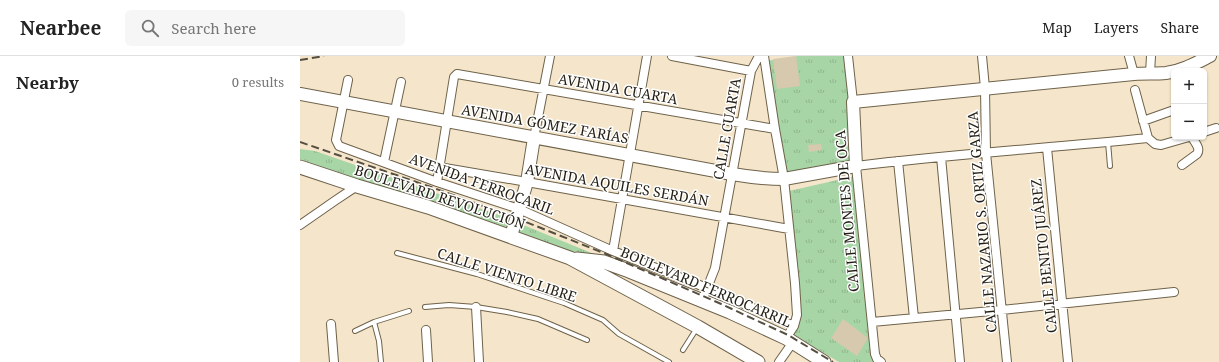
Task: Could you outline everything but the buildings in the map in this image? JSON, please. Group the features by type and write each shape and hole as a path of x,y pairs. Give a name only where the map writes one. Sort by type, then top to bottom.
{"main road":[{"path":"853,102 985,88 1166,72 1178,70 1195,64 1210,56"},
{"name":"AVENIDA GÓMEZ FARÍAS","path":"300,94 534,138 760,178 784,179 856,166"},
{"name":"CALLE MONTES DE OCA","path":"853,102 856,166"},
{"path":"511,236 527,182 534,138"},
{"name":"BOULEVARD REVOLUCIÓN","path":"300,167 428,207 570,258"},
{"path":"570,258 698,327 758,362"},
{"name":"BOULEVARD FERROCARRIL","path":"570,258 604,262 629,271 758,324 790,340 824,362"}],"street":[{"path":"534,138 550,56"},
{"path":"613,251 647,56"},
{"path":"672,56 751,71"},
{"name":"CALLE CUARTA","path":"702,301 715,268 751,71 759,56"},
{"path":"764,56 784,179 797,315 790,340 779,362"},
{"name":"CALLE MONTES DE OCA","path":"848,56 853,102"},
{"name":"CALLE NAZARIO S. ORTIZ GARZA","path":"982,56 985,88 986,153 1007,362"},
{"path":"1129,56 1134,74"},
{"path":"1150,73 1151,56"},
{"name":"AVENIDA CUARTA","path":"447,121 454,77 457,74 775,129"},
{"path":"344,102 348,80"},
{"path":"384,162 401,82"},
{"path":"1135,90 1148,138 1155,144 1161,145 1178,140"},
{"name":"AVENIDA FERROCARIL","path":"344,102 336,140 339,146 437,182 519,209 613,251 707,288 794,326"},
{"path":"1144,121 1171,111"},
{"path":"437,182 447,121"},
{"path":"1207,131 1216,128"},
{"path":"856,166 1148,138"},
{"path":"1182,165 1199,152 1199,149 1194,140"},
{"name":"CALLE BENITO JUÁREZ","path":"1047,148 1068,362"},
{"path":"941,157 960,362"},
{"path":"898,161 914,318"},
{"name":"CALLE MONTES DE OCA","path":"856,166 875,354 880,362"},
{"name":"AVENIDA AQUILES SERDÁN","path":"440,167 789,229"},
{"path":"300,225 357,186"},
{"path":"872,322 1174,292"},
{"path":"476,307 479,362"},
{"path":"332,324 334,362"},
{"path":"426,330 428,362"}],"lane":[{"path":"1108,142 1110,166"},
{"name":"CALLE VIENTO LIBRE","path":"397,253 477,274 564,303 603,320 619,334 669,362"},
{"path":"425,307 449,305 476,307 507,312 538,319 587,340"},
{"path":"355,331 374,322 409,311"},
{"path":"374,322 379,342 380,362"},
{"path":"683,350 698,327"}],"green space":[{"path":"798,56 846,56 854,165 785,177 766,61"},
{"path":"300,149 315,151 499,215 594,254 571,255 357,181 300,159"},
{"path":"855,176 876,362 839,362 793,335 799,320 789,191"}],"railway":[{"path":"300,60 324,56"},
{"path":"300,142 516,218 606,254 788,335 833,362"}]}
